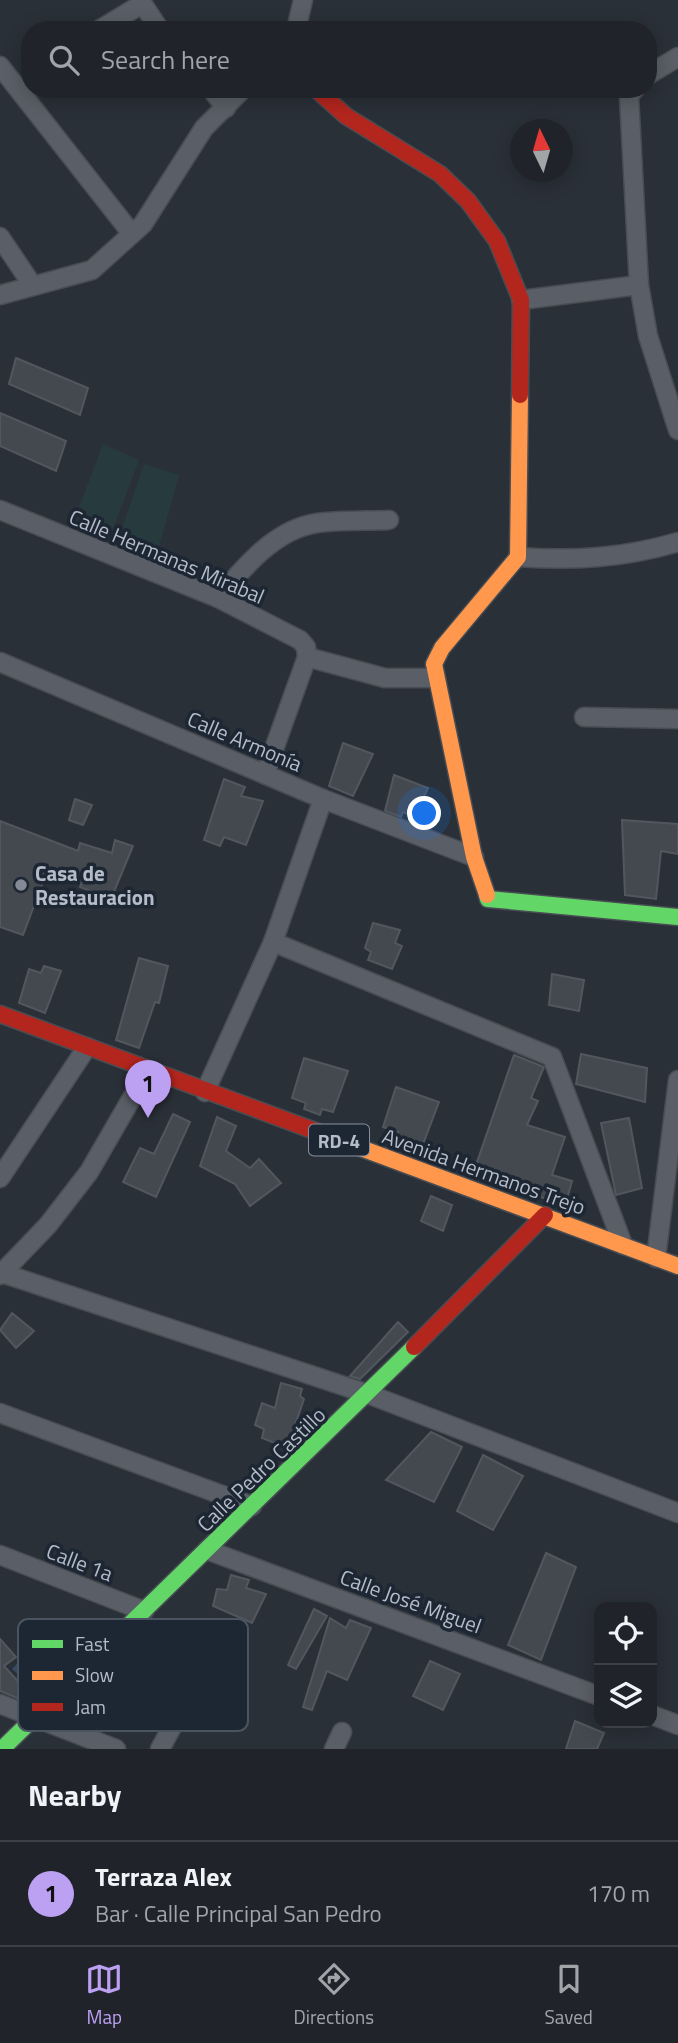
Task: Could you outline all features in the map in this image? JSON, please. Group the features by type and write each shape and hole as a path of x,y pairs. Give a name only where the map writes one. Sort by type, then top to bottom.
{"street":[{"path":"298,21 303,0"},
{"path":"112,21 141,2 154,21"},
{"path":"657,70 678,57"},
{"path":"0,66 21,83"},
{"path":"33,98 132,234"},
{"path":"218,98 226,108"},
{"path":"0,295 92,270 143,225 204,128 235,98"},
{"path":"326,98 346,116 440,174 468,201 497,241 521,300 518,558 442,648 435,664 474,857 488,899 678,917"},
{"path":"629,98 639,285 648,336 678,430"},
{"path":"0,237 33,286"},
{"path":"521,300 639,285"},
{"name":"Calle Hermanas Mirabal","path":"0,510 218,598 300,640 306,647 307,657"},
{"path":"218,598 258,554 298,530 315,524 389,520"},
{"path":"518,558 577,561 640,554 678,542"},
{"path":"265,774 307,657 385,678 436,678"},
{"name":"Calle Armonía","path":"0,662 323,799 474,857"},
{"path":"584,717 678,719"},
{"path":"205,1092 273,942 323,799"},
{"path":"273,942 552,1057 623,1245"},
{"name":"Avenida Hermanos Trejo","path":"0,1014 678,1266"},
{"path":"0,1178 87,1048"},
{"path":"148,1070 89,1172 48,1225 1,1274 368,1394 678,1513"},
{"path":"656,1258 678,1080"},
{"name":"Calle Pedro Castillo","path":"136,1619 368,1394 545,1215"},
{"path":"0,1413 252,1506"},
{"name":"Calle José Miguel","path":"207,1550 594,1694"},
{"name":"Calle 1a","path":"0,1555 144,1611"},
{"path":"0,1704 18,1711"},
{"path":"657,1717 678,1725"},
{"name":"Calle Pedro Castillo","path":"2,1749 20,1731"},
{"path":"70,1731 116,1749"},
{"path":"160,1749 170,1731"},
{"path":"334,1749 342,1732"}],"green space":[{"path":"103,444 139,460 113,529 77,513"},
{"path":"144,464 179,475 158,551 120,534"}],"water":[{"path":"18,1663 18,1674 12,1669"}],"building":[{"path":"16,358 88,388 80,415 9,384"},
{"path":"0,413 66,441 56,471 0,446"},
{"path":"343,743 373,754 353,796 329,786"},
{"path":"394,775 428,788 415,817 403,812 401,817 385,811"},
{"path":"224,779 245,787 241,796 263,801 246,845 224,837 220,846 204,840"},
{"path":"75,799 92,805 83,825 69,820"},
{"path":"622,820 678,824 678,854 661,851 656,899 625,895"},
{"name":"Casa de Restauracion","path":"0,821 78,851 80,843 112,853 115,840 133,846 111,899 80,887 82,882 48,869 23,935 0,927"},
{"path":"373,923 400,930 395,943 402,946 392,969 368,960 371,952 365,948"},
{"path":"139,958 168,966 159,1003 155,1002 139,1048 116,1040"},
{"path":"44,966 61,971 45,1013 19,1003 29,969 41,973"},
{"path":"552,974 584,980 579,1011 549,1005"},
{"path":"581,1054 647,1068 645,1102 576,1084"},
{"path":"514,1055 544,1067 531,1098 538,1101 527,1125 565,1137 552,1175 572,1181 565,1206 511,1186 512,1183 475,1168"},
{"path":"304,1058 348,1071 333,1112 322,1109 320,1115 304,1109 306,1103 292,1098"},
{"path":"396,1087 439,1102 420,1152 395,1143 398,1132 383,1127"},
{"path":"173,1114 190,1122 156,1197 123,1182 140,1148 154,1154"},
{"path":"217,1117 236,1126 226,1151 250,1168 259,1159 281,1183 250,1206 235,1184 200,1166"},
{"path":"629,1118 642,1188 616,1195 601,1123"},
{"path":"431,1196 452,1205 443,1231 421,1221"},
{"path":"12,1313 34,1331 16,1348 0,1330"},
{"path":"398,1322 408,1332 360,1379 350,1376"},
{"path":"281,1383 302,1389 300,1396 304,1399 287,1448 262,1438 264,1429 255,1425 262,1403 275,1408"},
{"path":"431,1432 462,1447 434,1502 386,1480"},
{"path":"483,1455 523,1476 493,1530 457,1511"},
{"path":"546,1553 576,1567 541,1660 508,1645"},
{"path":"231,1575 249,1580 246,1588 266,1594 252,1623 213,1606 217,1589 227,1590"},
{"path":"314,1609 327,1616 296,1669 288,1665"},
{"path":"330,1618 346,1628 350,1620 371,1628 347,1680 327,1671 312,1710 303,1707"},
{"path":"0,1639 16,1657 4,1666 18,1681 18,1697 0,1691"},
{"path":"430,1661 460,1674 443,1710 413,1696"},
{"path":"575,1721 604,1733 597,1749 566,1749"}],"traffic: fast":[{"path":"487,895 488,899 678,917"},
{"path":"135,1619 414,1347"},
{"path":"2,1749 20,1731"}],"traffic: slow":[{"path":"487,895 474,857 434,664 442,648 518,557 520,395"},
{"path":"350,1144 678,1266"}],"traffic: jam":[{"path":"326,98 346,116 440,174 468,201 497,241 521,300 520,395"},
{"path":"0,1014 350,1144"},
{"path":"414,1347 545,1215"}],"place":[{"name":"Casa de Restauracion","path":"21,885"},
{"name":"Terraza Alex","path":"148,1118"}]}
